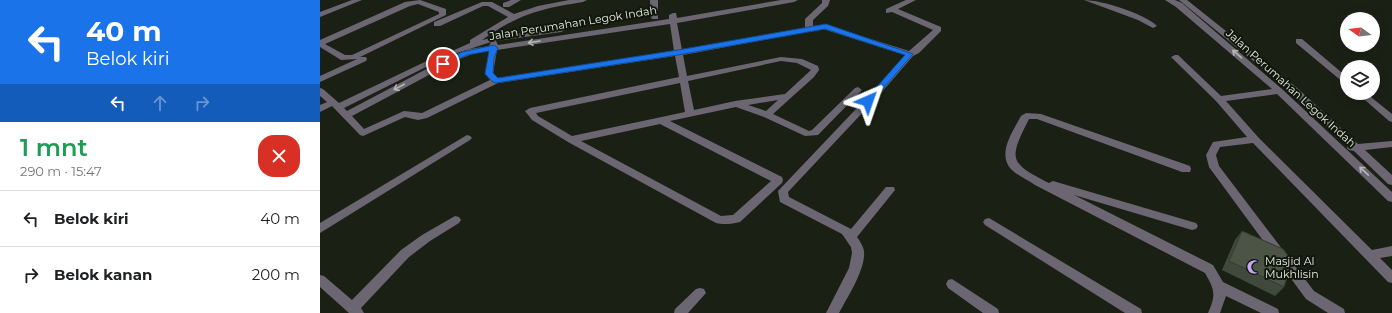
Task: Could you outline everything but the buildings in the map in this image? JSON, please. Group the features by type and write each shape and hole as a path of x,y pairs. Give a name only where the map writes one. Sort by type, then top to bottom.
{"street":[{"path":"320,15 358,0"},
{"path":"506,5 517,0"},
{"path":"466,49 513,16 542,7 583,0"},
{"path":"654,0 655,17"},
{"name":"Jalan Perumahan Legok Indah","path":"346,115 417,74 466,49 655,17 673,18 761,0"},
{"name":"Jalan Perumahan Legok Indah","path":"494,44 794,0"},
{"path":"809,30 809,19 823,7 827,1 826,0"},
{"path":"832,313 854,268 858,251 851,236 784,198 784,191 878,91 910,54 916,51 938,29 890,11 912,0"},
{"path":"1088,0 1141,18 1153,26"},
{"name":"Jalan Perumahan Legok Indah","path":"1170,0 1185,10 1279,90 1392,198"},
{"name":"Jalan Perumahan Legok Indah","path":"1183,0 1293,89 1392,181"},
{"path":"414,2 419,2 443,11 442,15 354,57 344,58 320,44 414,2"},
{"path":"320,80 475,6 489,4 513,16"},
{"path":"673,18 690,114"},
{"path":"320,91 346,115 362,133 365,133 404,114 410,114 417,117 424,116 496,81 678,53 823,27 829,27 910,54"},
{"path":"1299,41 1340,75"},
{"path":"494,44 490,58 489,74 496,81"},
{"path":"1176,57 1219,99 1255,139 1392,278"},
{"path":"660,120 778,180 736,218 720,220 571,140 535,118 530,111 781,59 799,61 815,68 811,75 767,116"},
{"name":"Jalan Perumahan Legok Indah","path":"320,109 336,105 417,74"},
{"path":"735,104 808,134 812,134 815,133 858,90"},
{"path":"1219,99 1279,90"},
{"path":"571,140 735,104 789,96"},
{"path":"1369,100 1392,119"},
{"path":"1186,169 1032,115 1026,116 1009,152 1010,159 1014,166 1039,182 1209,269 1219,286 1220,300 1214,313"},
{"path":"320,229 467,138"},
{"path":"1255,139 1216,144 1211,155 1214,166 1310,295 1339,313"},
{"path":"1340,149 1392,144"},
{"path":"1039,182 1057,185 1192,226"},
{"path":"851,236 890,190"},
{"path":"320,280 355,310 400,258 431,234 455,220"},
{"path":"989,222 1136,313"},
{"path":"1368,255 1392,251"},
{"path":"952,284 993,313"},
{"path":"1219,286 1273,313"},
{"path":"680,313 700,294"}],"place":[{"name":"Masjid Al Mukhlisin","path":"1254,267"}],"route":[{"path":"443,64 473,51 494,48 490,58 489,74 496,81 678,53 829,27 910,54 868,101"}]}
